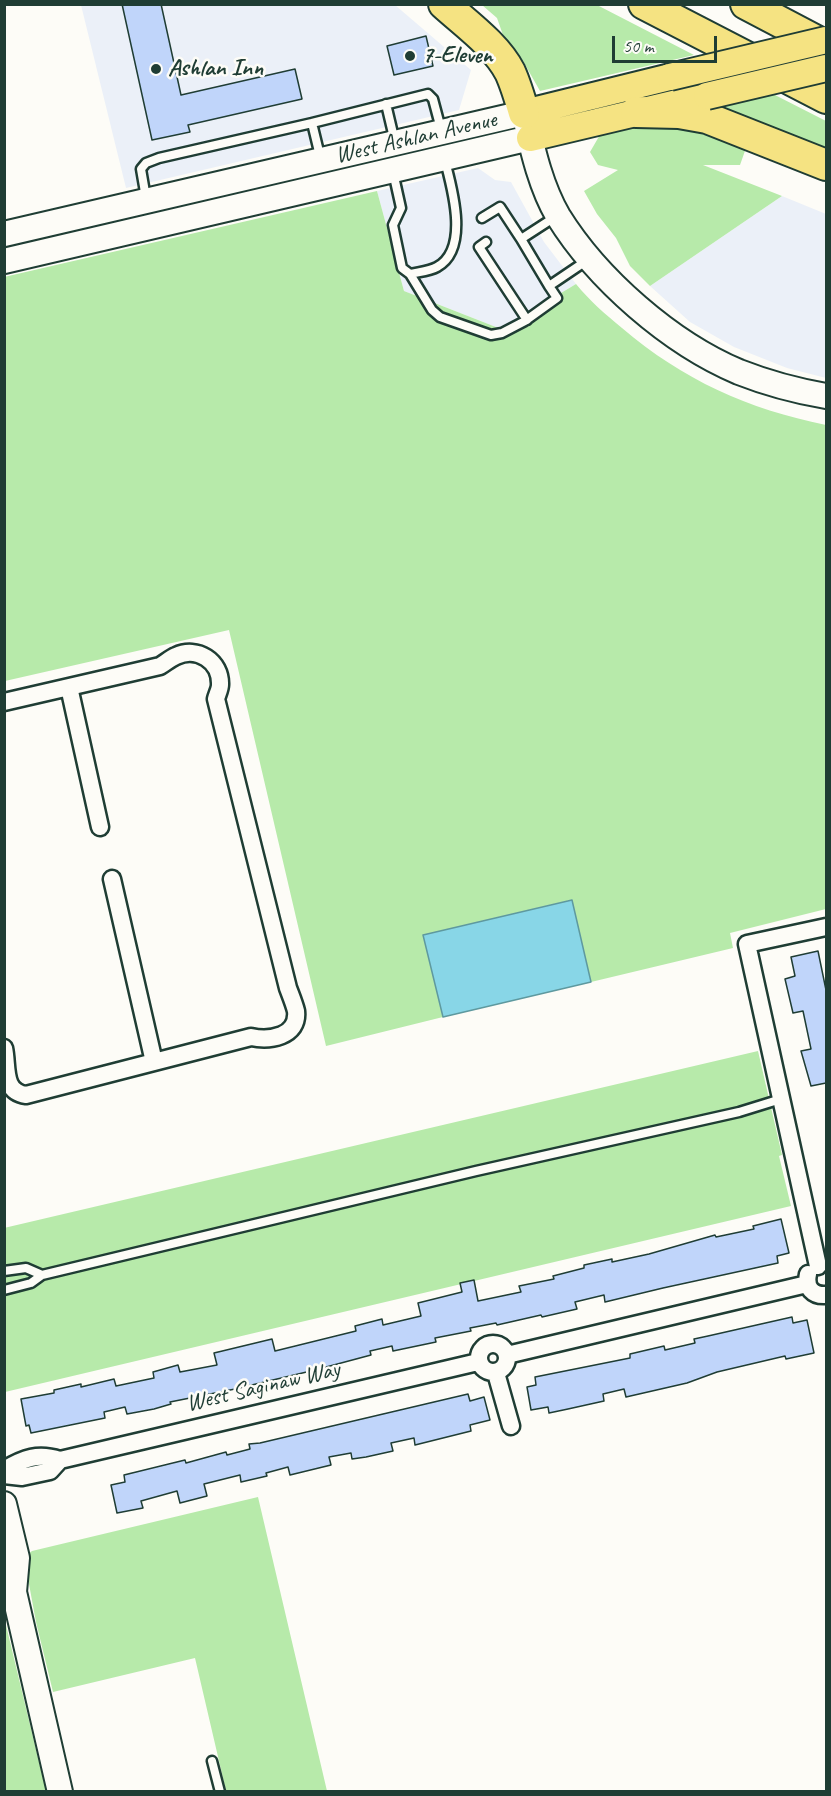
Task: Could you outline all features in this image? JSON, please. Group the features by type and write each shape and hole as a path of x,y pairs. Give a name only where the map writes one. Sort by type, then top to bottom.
{"highway":[{"path":"444,4 477,33 498,55 509,71 527,125"},
{"path":"644,4 826,98"},
{"path":"746,4 826,46"},
{"path":"763,4 801,17 826,29"},
{"path":"636,112 680,113 706,118 826,165"}],"main road":[{"name":"West Ashlan Avenue","path":"4,261 444,157 527,125 670,77 826,40"},
{"name":"West Ashlan Avenue","path":"4,234 441,132 527,125 636,112 826,68"},
{"path":"527,125 544,184 558,216 590,258 643,311 704,354 738,371 774,384 826,396"},
{"path":"209,213 227,194 304,176 321,160"},
{"path":"4,1504 17,1558 9,1584 60,1791"}],"street":[{"path":"4,702 160,666 177,655 189,652 202,654 213,662 220,684 216,699 296,1013 293,1025 288,1032 277,1038 251,1037 26,1095 8,1093 7,1061 4,1048"},
{"path":"69,687 100,827"},
{"path":"112,879 154,1062"},
{"path":"826,927 747,944 822,1266 812,1270 807,1276 807,1284 810,1291 826,1297"},
{"path":"507,1355 807,1284"},
{"path":"489,1344 500,1346 507,1355 506,1366 496,1373 485,1371 478,1362 480,1351 489,1344"},
{"name":"West Saginaw Way","path":"4,1470 19,1461 46,1455 60,1460 478,1362"},
{"path":"496,1373 511,1426"},
{"name":"West Saginaw Way","path":"4,1475 22,1477 50,1471 60,1460"}],"lane":[{"path":"147,201 141,169 147,163 159,158 428,94 433,99 441,132"},
{"path":"386,104 395,143"},
{"path":"312,123 321,160"},
{"path":"410,274 436,268 445,261 454,243 457,226 455,203 444,157"},
{"path":"392,170 401,208 393,225 402,268 410,274 432,310 440,317 490,335 502,333 527,320 557,298 500,207 482,218"},
{"path":"521,239 558,216"},
{"path":"503,232 513,227"},
{"path":"486,243 479,247 506,281 527,320"},
{"path":"549,286 590,258"},
{"path":"526,269 535,263"},
{"path":"5,1287 31,1283 42,1275 465,1174 739,1112 782,1099"},
{"path":"4,1271 26,1268 42,1275"},
{"path":"212,1761 220,1791"}],"shaded area":[{"path":"81,5 395,5 471,70 459,110 126,188"},
{"path":"478,168 495,180 511,182 544,242 576,284 501,329 404,291 377,191"},
{"path":"782,196 826,214 826,378 787,368 734,347 690,322 650,286"}],"green space":[{"path":"482,5 597,5 694,55 540,91 523,61 503,35 497,18"},
{"path":"773,94 826,121 826,159 706,111"},
{"path":"627,123 709,128 746,148 740,165 703,165 782,196 650,286 630,266 616,238 597,214 584,191 618,170 598,165 590,152 601,133"},
{"path":"377,191 404,291 501,329 576,284 622,328 669,363 693,377 743,401 826,425 826,909 730,933 733,948 591,982 571,900 423,935 443,1017 326,1046 229,630 5,681 4,277"},
{"path":"758,1051 782,1155 779,1156 791,1206 5,1392 4,1228"},
{"path":"258,1497 327,1791 226,1791 195,1658 53,1692 36,1622 24,1557 32,1551"},
{"path":"5,1621 46,1791 5,1791"}],"water":[{"path":"572,900 591,982 443,1017 423,935"}],"building":[{"path":"122,4 161,4 181,95 295,69 302,99 188,125 190,132 152,140"},
{"name":"7-Eleven","path":"426,36 433,66 394,75 387,46"},
{"path":"818,951 826,990 826,1083 811,1086 801,1051 811,1049 803,1011 793,1013 785,979 795,976 791,957"},
{"path":"781,1219 789,1253 777,1256 778,1263 605,1302 604,1295 575,1302 577,1309 470,1328 471,1331 435,1338 436,1342 393,1351 392,1346 370,1351 371,1355 235,1389 170,1402 171,1404 154,1409 127,1414 125,1407 104,1412 105,1418 31,1433 29,1425 26,1426 21,1399 54,1393 54,1390 81,1384 81,1387 114,1379 116,1386 154,1378 153,1372 178,1365 180,1372 217,1365 214,1353 272,1339 275,1351 356,1331 355,1326 382,1319 383,1325 421,1316 418,1303 462,1292 460,1283 474,1280 478,1301 521,1292 519,1286 554,1279 553,1276 584,1268 584,1265 649,1254 715,1235 716,1237 754,1229 753,1226"},
{"path":"792,1317 793,1323 807,1320 814,1353 786,1359 785,1356 626,1397 624,1389 603,1394 604,1401 549,1413 548,1407 531,1410 527,1387 536,1385 535,1377 630,1358 630,1354 664,1346 665,1350 695,1343 694,1339"},
{"path":"468,1394 470,1401 484,1397 490,1420 470,1425 471,1431 415,1445 414,1438 391,1443 393,1451 366,1457 352,1459 351,1453 329,1457 331,1465 290,1475 288,1467 266,1473 267,1476 241,1482 240,1475 204,1484 207,1496 180,1503 177,1491 141,1501 143,1508 117,1513 111,1485 125,1482 124,1475 185,1460 186,1463 226,1452 227,1455 250,1449 249,1444"}],"place":[{"name":"7-Eleven","path":"410,56"},
{"name":"Ashlan Inn","path":"156,69"}]}
